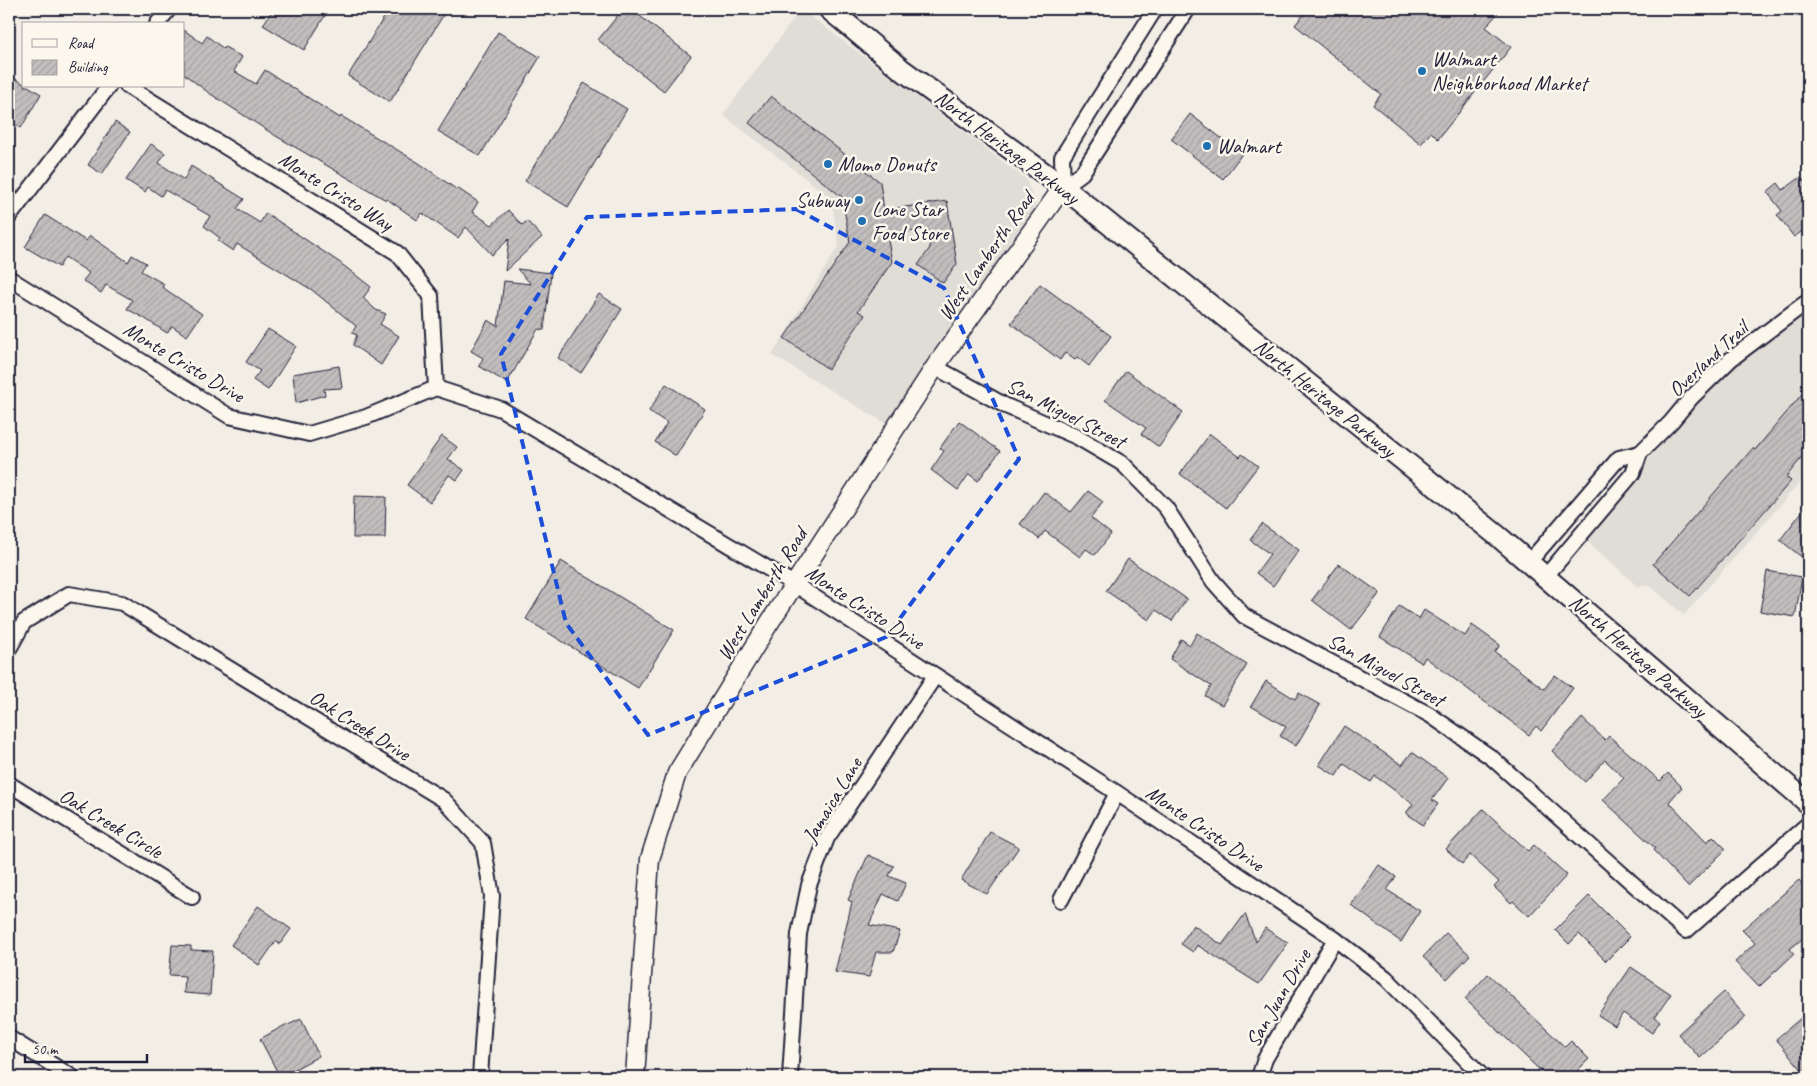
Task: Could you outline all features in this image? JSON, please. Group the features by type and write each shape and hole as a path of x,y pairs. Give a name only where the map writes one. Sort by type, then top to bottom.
{"main road":[{"name":"North Heritage Parkway","path":"829,9 902,68 1063,187 1529,562 1808,803"}],"street":[{"path":"158,22 168,9"},
{"name":"West Lamberth Road","path":"1063,187 1062,157 1155,9"},
{"name":"West Lamberth Road","path":"635,1077 650,859 677,773 794,584 935,366 1063,187 1082,173 1188,9"},
{"path":"9,218 106,88"},
{"name":"Monte Cristo Way","path":"130,88 397,252 432,296 436,388"},
{"name":"Monte Cristo Drive","path":"9,278 230,416 309,434 366,417 436,388 501,408 794,584 1117,793 1335,939 1386,978 1483,1077"},
{"name":"Overland Trail","path":"1546,576 1633,473 1640,453 1671,422 1691,398 1731,359 1808,301"},
{"name":"San Miguel Street","path":"935,366 1006,406 1077,437 1123,464 1166,508 1213,582 1244,616 1430,714 1492,758 1686,931 1808,824"},
{"name":"Overland Trail","path":"1529,562 1620,458 1640,453"},
{"name":"Oak Creek Drive","path":"9,649 24,622 69,594 122,603 444,800 483,843 492,896 480,1077"},
{"name":"Jamaica Lane","path":"790,1077 799,934 809,885 828,838 934,676"},
{"name":"Oak Creek Circle","path":"9,784 192,897"},
{"path":"1061,900 1117,793"},
{"name":"San Juan Drive","path":"1259,1077 1265,1059 1335,939"},
{"path":"9,1038 72,1077"}],"highlighted area":[{"path":"796,209 944,288 1019,459 886,637 648,735 566,623 501,354 587,217"}],"shaded area":[{"path":"801,9 1026,179 1035,204 1032,214 890,426 772,355 839,245 831,198 723,115"},
{"path":"1808,313 1808,473 1684,615 1650,586 1637,586 1584,538 1715,379"}],"building":[{"path":"273,9 329,9 304,50 263,25"},
{"path":"389,9 447,9 390,102 348,76"},
{"path":"623,9 631,9 691,56 664,91 598,40"},
{"name":"Walmart Neighborhood Market","path":"1308,9 1501,9 1486,27 1511,47 1438,139 1431,132 1421,144 1373,105 1381,94 1295,25"},
{"path":"185,31 202,43 207,36 224,49 225,47 242,57 234,71 256,84 265,70 340,118 341,116 419,163 478,202 472,212 492,225 508,210 522,225 527,221 542,237 505,271 509,239 492,255 466,227 458,238 422,213 417,220 387,199 276,136 209,93 185,75"},
{"path":"498,32 540,57 480,156 438,131"},
{"path":"9,75 22,83 22,88 31,88 41,94 21,128 9,121"},
{"path":"584,83 627,109 568,207 525,181"},
{"path":"771,96 880,182 884,210 947,201 957,264 943,283 918,265 930,248 928,229 887,235 892,262 858,311 865,315 828,369 784,338 850,242 842,197 749,123"},
{"name":"Walmart","path":"1190,114 1242,154 1223,179 1171,139"},
{"path":"115,122 130,132 102,174 88,165"},
{"path":"151,144 165,153 159,163 184,180 191,166 244,199 237,209 260,223 266,213 339,262 371,287 363,298 376,310 386,314 380,324 399,336 381,365 353,345 357,335 352,333 356,326 312,290 237,244 233,251 218,241 220,238 204,226 210,216 165,190 161,196 148,187 145,192 126,180"},
{"path":"1801,177 1808,187 1808,227 1794,237 1777,215 1782,211 1767,192 1778,183 1783,190"},
{"path":"45,215 86,241 90,236 128,262 132,255 146,263 141,271 164,284 162,287 202,314 187,336 172,326 167,333 127,309 132,300 106,285 101,293 83,281 89,273 65,257 59,267 25,247"},
{"path":"517,269 551,273 544,330 538,329 507,383 479,366 483,358 471,351 488,320 498,326 504,281 531,284"},
{"path":"1040,284 1111,336 1089,366 1077,357 1075,360 1065,353 1060,360 1011,323"},
{"path":"599,294 622,309 581,373 558,358"},
{"path":"268,329 296,346 268,390 253,380 260,371 246,362"},
{"path":"339,366 342,388 324,389 325,395 296,403 293,374"},
{"path":"1126,371 1183,412 1159,447 1141,434 1146,428 1105,400"},
{"path":"666,384 705,409 676,456 655,442 667,423 649,411"},
{"path":"1808,387 1808,450 1786,477 1791,481 1690,596 1653,564 1753,448 1755,450"},
{"path":"959,421 1000,451 978,481 969,474 958,490 931,470 944,451 940,448"},
{"path":"1210,434 1240,457 1242,454 1258,466 1226,508 1180,474"},
{"path":"442,436 457,447 448,459 464,470 457,480 449,475 430,502 407,485"},
{"path":"1088,491 1103,502 1091,518 1111,534 1095,555 1086,549 1080,557 1045,531 1039,539 1020,524 1044,492 1071,512"},
{"path":"354,496 386,497 385,538 353,538"},
{"path":"1808,504 1808,562 1780,540"},
{"path":"1262,524 1299,550 1273,586 1256,573 1270,554 1250,540"},
{"path":"1128,559 1187,599 1172,621 1156,610 1149,620 1106,591"},
{"path":"561,561 674,630 638,688 526,619"},
{"path":"1339,564 1380,593 1351,630 1312,600"},
{"path":"1767,571 1802,577 1795,617 1760,611"},
{"path":"1399,606 1419,619 1424,610 1465,636 1472,625 1500,645 1495,652 1544,689 1555,675 1573,688 1541,731 1536,726 1529,735 1425,657 1422,663 1380,637"},
{"path":"1197,633 1247,665 1222,705 1205,696 1211,686 1170,659 1181,639 1190,645"},
{"path":"1266,681 1295,699 1299,693 1320,705 1296,746 1280,736 1286,727 1251,706"},
{"path":"1582,718 1605,740 1609,736 1660,781 1668,773 1682,787 1669,802 1707,842 1713,836 1726,849 1688,887 1653,850 1655,848 1603,800 1624,778 1605,760 1585,782 1552,751"},
{"path":"1344,726 1402,765 1412,752 1448,778 1432,800 1438,804 1423,825 1406,813 1413,804 1375,776 1371,782 1344,764 1336,776 1319,765"},
{"path":"1483,809 1528,851 1534,845 1567,875 1529,916 1494,887 1499,882 1470,855 1462,864 1446,849"},
{"path":"990,832 1019,847 987,894 961,880"},
{"path":"868,855 894,866 889,876 906,883 898,901 883,894 869,925 900,931 893,952 876,952 869,977 835,972 852,902 848,900"},
{"path":"1379,865 1396,877 1387,890 1420,911 1401,942 1351,905"},
{"path":"1799,880 1808,891 1808,934 1790,949 1794,954 1759,987 1735,962 1755,943 1742,930"},
{"path":"1589,896 1630,937 1606,961 1579,934 1569,944 1555,930"},
{"path":"258,906 291,929 280,944 276,941 259,965 231,945"},
{"path":"1245,914 1256,942 1265,928 1288,943 1259,984 1197,945 1193,952 1181,944 1193,925 1222,945"},
{"path":"1446,933 1470,955 1447,979 1423,957"},
{"path":"172,945 191,946 191,950 213,951 210,995 184,993 185,976 169,975"},
{"path":"1631,967 1671,994 1655,1017 1660,1021 1652,1033 1623,1013 1615,1026 1598,1015"},
{"path":"1488,974 1565,1047 1571,1041 1589,1059 1571,1077 1547,1077 1465,999"},
{"path":"1724,992 1746,1017 1700,1058 1678,1034"},
{"path":"1808,1012 1808,1077 1776,1039"},
{"path":"301,1019 319,1056 280,1077 260,1039 287,1024"}],"place":[{"name":"Walmart Neighborhood Market","path":"1422,71"},
{"name":"Walmart","path":"1207,146"},
{"name":"Momo Donuts","path":"828,164"},
{"name":"Subway","path":"859,200"},
{"name":"Lone Star Food Store","path":"862,221"}]}
